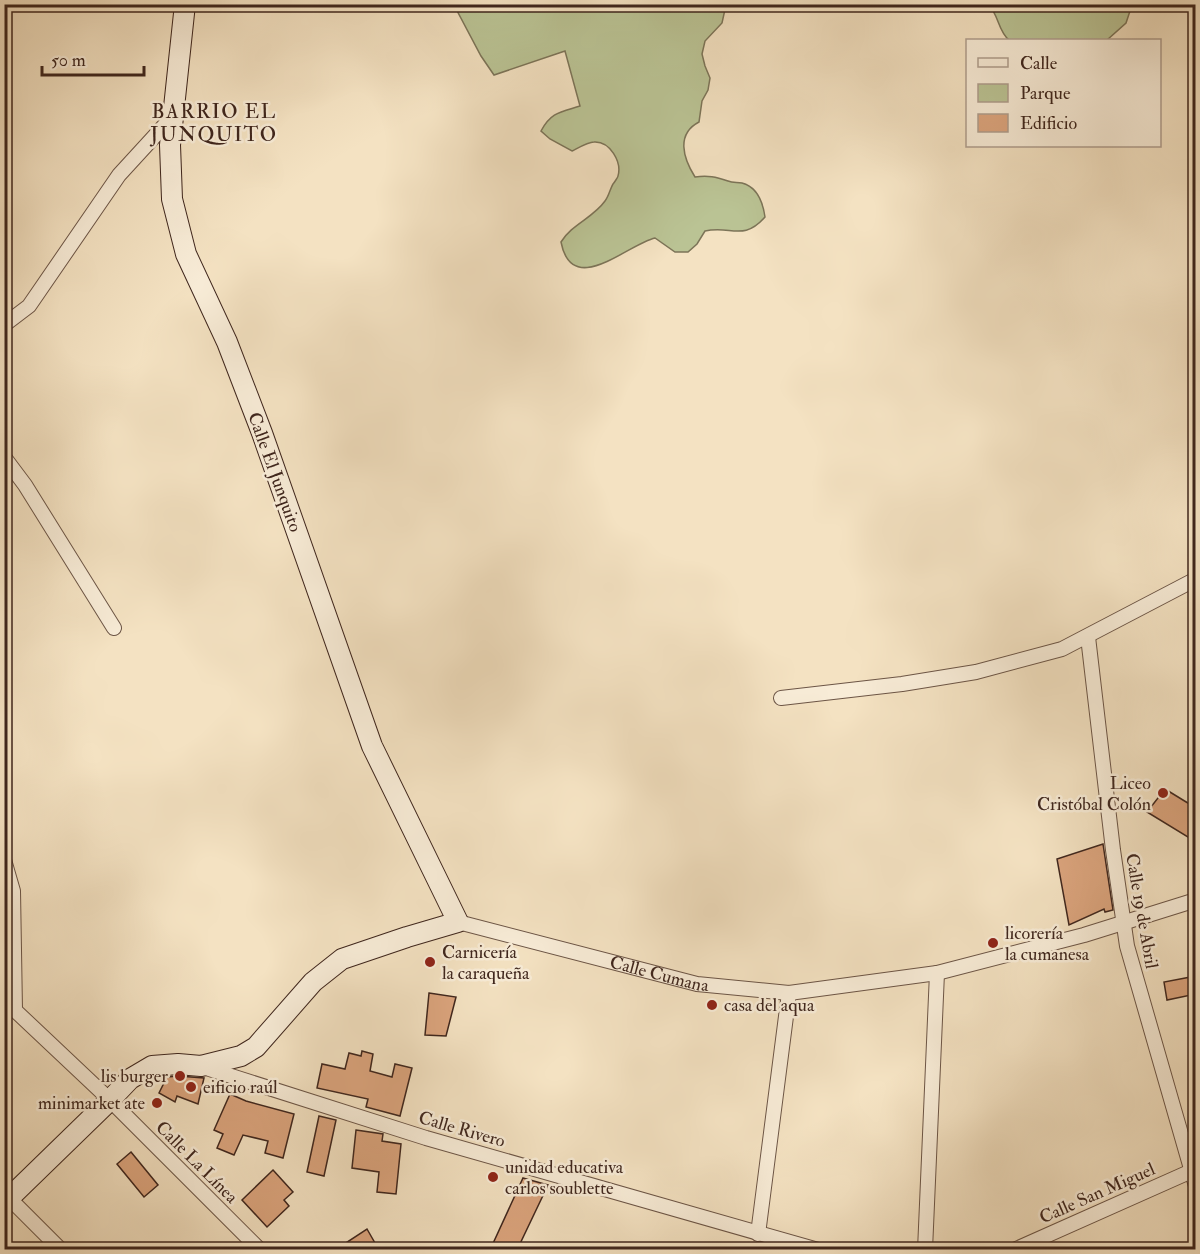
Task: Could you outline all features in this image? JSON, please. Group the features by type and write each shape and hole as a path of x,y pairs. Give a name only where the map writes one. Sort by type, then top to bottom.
{"street":[{"name":"Calle El Junquito","path":"185,4 170,145 172,198 186,254 227,342 262,433 372,746 458,922"},
{"path":"4,325 29,306 120,175 174,115"},
{"path":"4,457 26,485 114,628"},
{"path":"781,698 902,684 976,672 1062,649 1196,579"},
{"name":"Calle 19 de Abril","path":"1088,637 1111,839 1127,946 1196,1186"},
{"path":"4,860 13,891 10,1005"},
{"name":"Calle Cumana","path":"458,922 697,984 789,993 937,973 1084,935 1196,900"},
{"path":"61,1250 7,1198 110,1101 130,1079 152,1066 178,1064 201,1066 241,1056 256,1047 313,982 342,959 458,922"},
{"path":"925,1250 937,973"},
{"path":"758,1233 789,993"},
{"name":"Calle La Línea","path":"10,1005 260,1250"},
{"name":"Calle Rivero","path":"201,1066 426,1138 818,1250"},
{"name":"Calle San Miguel","path":"1014,1250 1193,1170"}],"green space":[{"path":"454,5 726,5 722,23 705,41 702,54 710,78 708,90 702,101 699,122 687,133 684,140 685,154 695,177 716,177 742,183 752,188 761,201 765,217 757,225 743,231 705,231 697,244 688,252 675,252 655,238 602,264 588,267 577,266 567,258 561,242 606,199 618,176 619,170 614,153 605,145 594,142 572,151 550,139 541,131 553,116 580,106 565,51 494,75 481,56"},
{"path":"989,5 1128,5 1130,11 1126,23 1108,39 1008,39"}],"building":[{"path":"1165,789 1196,808 1196,842 1147,812"},
{"path":"1103,844 1113,910 1105,912 1104,909 1069,925 1057,859"},
{"path":"1196,976 1196,994 1167,1000 1164,982"},
{"path":"429,993 456,997 446,1036 425,1035"},
{"path":"362,1051 373,1054 370,1071 392,1077 395,1064 412,1068 400,1116 366,1107 368,1099 317,1088 322,1064 345,1069 349,1053 361,1056"},
{"path":"167,1077 204,1078 198,1104 177,1096 175,1102 159,1093"},
{"path":"230,1094 246,1101 294,1114 283,1158 265,1153 268,1141 243,1135 234,1155 217,1148 223,1134 214,1130"},
{"path":"319,1116 336,1120 324,1176 307,1172"},
{"path":"356,1130 383,1134 382,1141 401,1144 396,1194 377,1192 379,1172 352,1168"},
{"path":"131,1152 158,1185 144,1197 117,1164"},
{"path":"273,1170 293,1192 284,1200 289,1206 267,1227 242,1200"},
{"path":"523,1178 548,1185 517,1250 490,1250"},
{"path":"367,1229 375,1243 365,1250 335,1250"}],"place":[{"name":"Liceo Cristóbal Colón","path":"1163,793"},
{"name":"licorería la cumanesa","path":"993,943"},
{"name":"Carnicería la caraqueña","path":"430,962"},
{"name":"casa del aqua","path":"712,1005"},
{"name":"lis burger","path":"180,1076"},
{"name":"eificio raúl","path":"191,1087"},
{"name":"minimarket ate","path":"157,1103"},
{"name":"unidad educativa carlos soublette","path":"493,1177"}],"district":[{"name":"BARRIO EL JUNQUITO","path":"214,122"}]}
